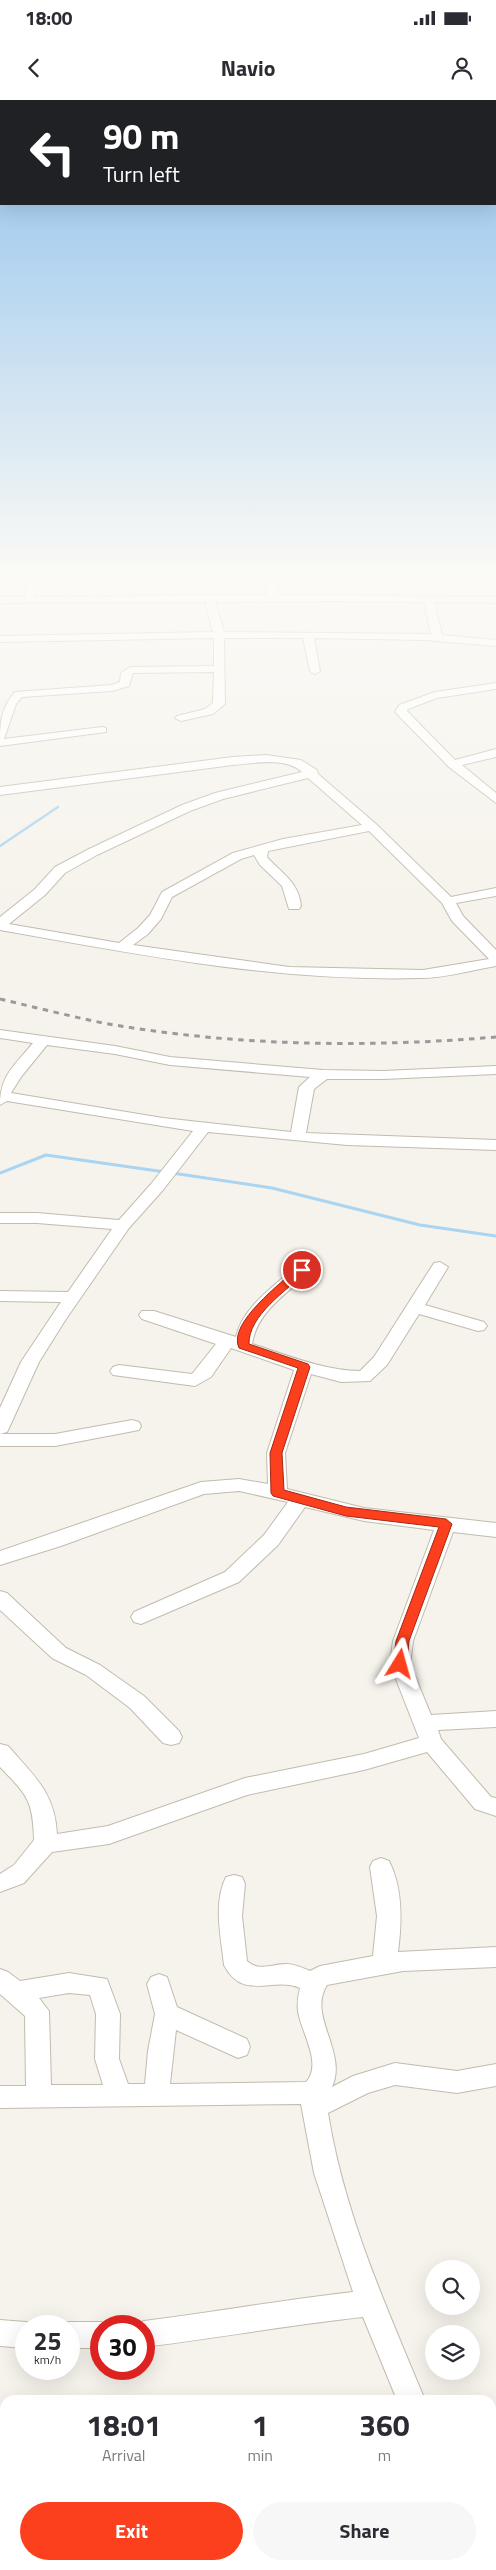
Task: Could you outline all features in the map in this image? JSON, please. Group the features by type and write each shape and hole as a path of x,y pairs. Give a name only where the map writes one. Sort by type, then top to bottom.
{"street":[{"path":"0,737 11,703 19,694 114,687"},
{"path":"181,718 202,715 216,708 219,704 219,687"},
{"path":"487,687 434,695 403,707 401,712 453,764 496,799"},
{"path":"0,743 102,730"},
{"path":"453,764 496,752"},
{"path":"0,791 266,759 297,762 312,773 372,827 448,901 457,918 496,958"},
{"path":"0,925 40,892 60,870 93,852 186,808 219,796 312,773"},
{"path":"122,947 143,931 156,916 167,895 237,856 263,848 372,827"},
{"path":"263,848 260,856 287,883 292,891 294,906"},
{"path":"448,901 496,892"},
{"path":"0,925 122,947 289,971 423,974 496,962"},
{"path":"0,1034 44,1039 170,1061 323,1074 383,1075 496,1070"},
{"path":"44,1039 14,1075 1,1098 203,1128 354,1141 496,1145"},
{"path":"298,1136 307,1087 323,1074"},
{"path":"0,1428 30,1362 73,1297 123,1225 203,1128"},
{"path":"0,1218 37,1218 123,1225"},
{"path":"148,1315 304,1367 341,1376 364,1377 381,1360 440,1267"},
{"path":"120,1371 195,1380 201,1377 215,1355 236,1343 243,1335 251,1318 302,1270"},
{"path":"0,1296 73,1297"},
{"path":"415,1307 478,1326"},
{"path":"278,1493 276,1453 304,1367"},
{"path":"0,1440 55,1440 132,1426"},
{"path":"0,1558 54,1542 201,1488 226,1483 244,1484 346,1512 496,1530"},
{"path":"141,1617 232,1577 271,1540 300,1500"},
{"path":"446,1524 403,1641 400,1664 428,1733 483,1803 496,1806"},
{"path":"4,1609 58,1653 93,1670 137,1702 171,1737"},
{"path":"0,1883 14,1879 21,1874 40,1847 46,1844 109,1835 245,1787 364,1762 428,1733 496,1719"},
{"path":"0,1752 34,1791 40,1802 46,1844"},
{"path":"381,1867 388,1890 389,1942 383,1964"},
{"path":"234,1884 230,1916 236,1965 240,1971 253,1978 293,1975 313,1983"},
{"path":"409,2395 344,2236 326,2177 313,2100 322,2083 325,2072 309,2011 313,1983 320,1976 330,1972 404,1961 496,1957"},
{"path":"9,1985 69,1983 99,1986 108,2014 107,2059 120,2095"},
{"path":"157,2094 160,2051 167,2014 159,1984"},
{"path":"9,1985 37,2010 40,2029 38,2097"},
{"path":"167,2014 238,2046"},
{"path":"0,2097 157,2094 313,2100 394,2074 457,2082 496,2075"},
{"path":"155,2333 224,2324 273,2314 370,2303"},
{"path":"0,2333 15,2334"}],"waterway":[{"path":"0,846 58,807"},
{"path":"0,1173 46,1155 165,1172"},
{"path":"172,1173 272,1188 420,1225 496,1236"}],"railway":[{"path":"0,999 103,1023 152,1031 250,1040 299,1043 398,1043 496,1037"}],"route":[{"path":"302,1270 251,1318 243,1335 243,1346 304,1367 276,1453 278,1493 346,1512 446,1524 403,1641 400,1664"}]}
